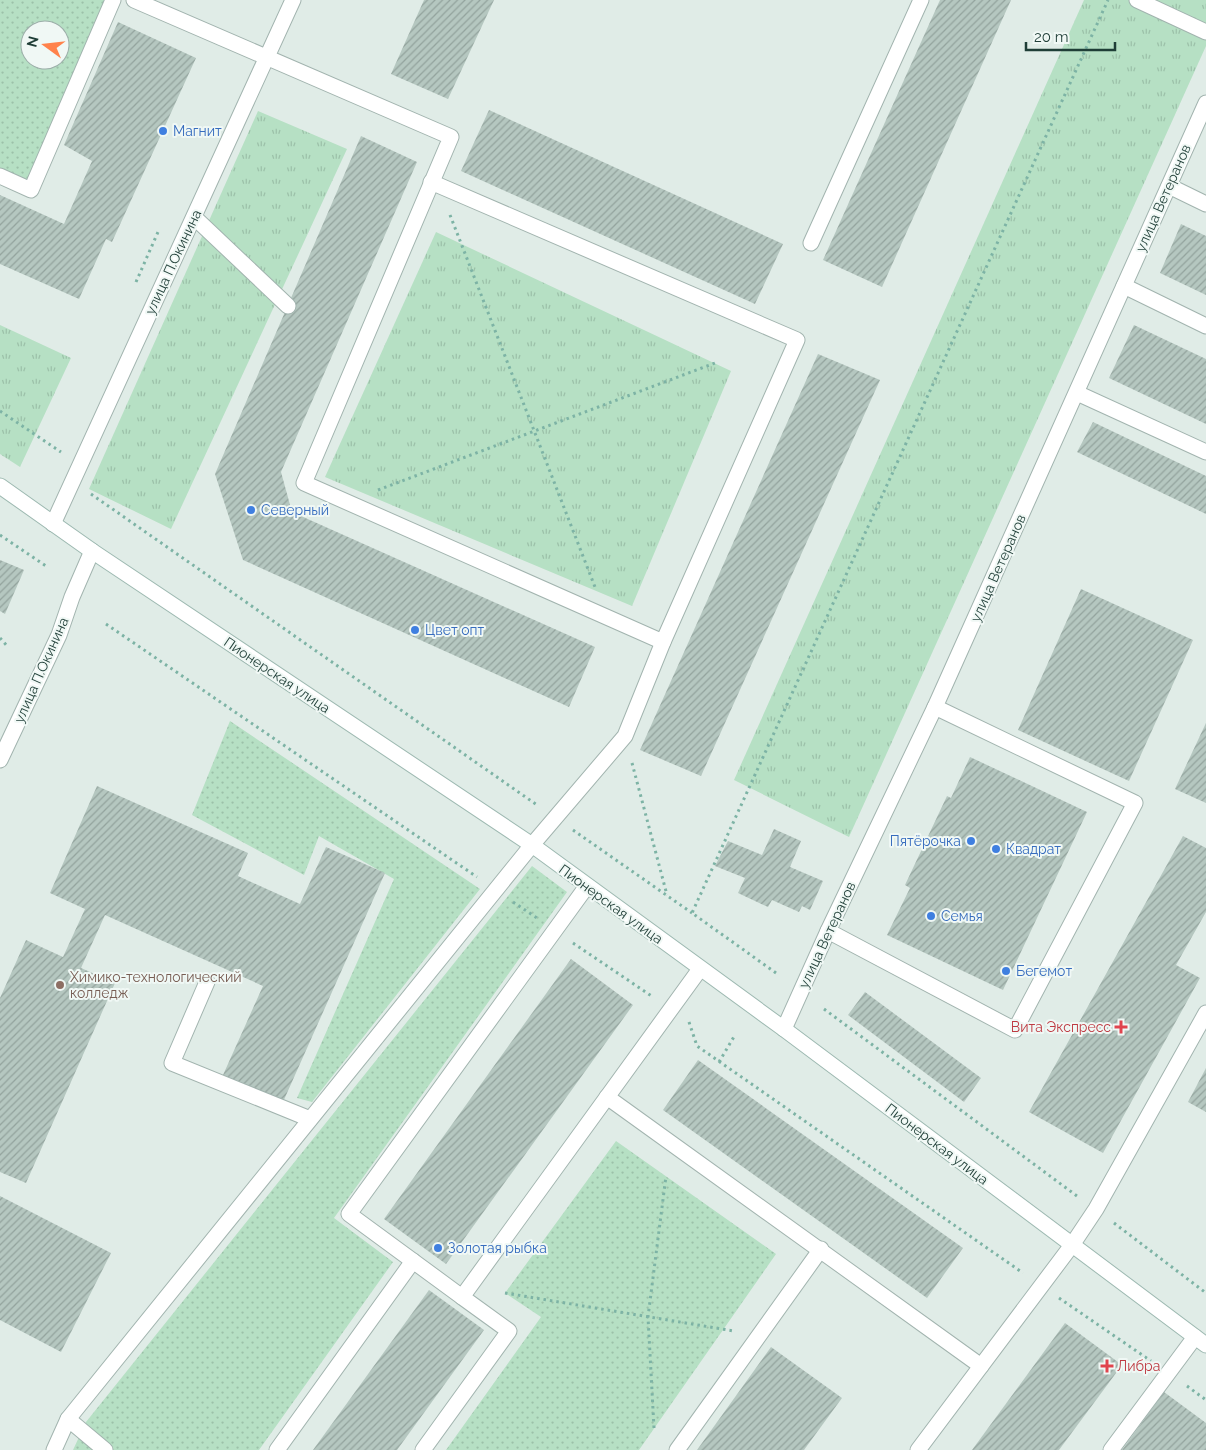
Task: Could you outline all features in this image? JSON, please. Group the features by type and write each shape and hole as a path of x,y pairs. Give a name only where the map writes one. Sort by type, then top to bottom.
{"street":[{"path":"0,176 31,190 113,0"},
{"path":"134,0 451,137 435,183 304,483 663,642"},
{"name":"улица П.Окинина","path":"53,524 292,0"},
{"path":"811,243 920,0"},
{"path":"1137,0 1206,32"},
{"name":"улица Ветеранов","path":"784,1029 828,931 935,707 1206,103"},
{"path":"54,1450 68,1419 532,845 625,736 663,642 797,340 435,183"},
{"path":"1169,186 1206,204"},
{"path":"194,217 288,306"},
{"path":"1124,286 1206,326"},
{"path":"1077,392 1206,452"},
{"name":"Пионерская улица","path":"0,486 92,551 532,845 784,1029 1201,1341"},
{"name":"улица П.Окинина","path":"0,760 59,635 72,597 92,551"},
{"path":"828,931 1014,1030 1135,803 935,707"},
{"path":"423,1450 509,1331 348,1214 587,886"},
{"path":"462,1297 700,969"},
{"path":"207,982 172,1063 310,1119"},
{"path":"918,1450 1072,1245 1096,1209 1206,1013"},
{"path":"607,1096 982,1366"},
{"path":"677,1450 821,1249"},
{"path":"276,1450 413,1261"},
{"path":"1111,1450 1168,1373 1201,1341"},
{"path":"68,1419 105,1450"}],"path":[{"path":"692,913 1108,0"},
{"path":"435,183 607,617"},
{"path":"347,502 715,363"},
{"path":"0,411 61,452"},
{"path":"85,490 776,973"},
{"path":"0,535 46,566"},
{"path":"106,624 690,1023 697,1046 1206,1400"},
{"path":"0,638 8,647"},
{"path":"625,736 667,895"},
{"path":"824,1009 1096,1209 1206,1294"},
{"path":"719,1062 735,1035"},
{"path":"654,1428 648,1317 666,1176"},
{"path":"505,1293 723,1330"}],"green space":[{"path":"0,0 108,0 29,183 0,170"},
{"path":"1084,0 1206,0 1206,46 849,837 734,780"},
{"path":"258,111 347,149 171,529 89,489"},
{"path":"436,232 731,371 632,606 325,477"},
{"path":"0,325 71,358 20,467 0,454"},
{"path":"230,721 480,889 312,1102 297,1098 394,879 319,836 304,875 192,815"},
{"path":"532,866 567,892 334,1218 393,1262 259,1450 73,1450 86,1422"},
{"path":"616,1141 776,1254 639,1450 446,1450 541,1317 505,1293"}],"building":[{"path":"424,0 494,0 448,99 391,74"},
{"path":"940,0 1011,0 882,287 823,260"},
{"path":"118,22 196,58 112,242 106,239 79,299 0,264 0,195 64,224 92,161 64,145"},
{"path":"489,110 783,244 755,304 461,171"},
{"path":"361,136 417,162 281,472 292,512 595,647 569,707 243,560 215,474"},
{"path":"1181,224 1206,236 1206,295 1160,273"},
{"path":"1134,325 1206,359 1206,424 1109,378"},
{"path":"818,354 880,380 701,776 640,750"},
{"path":"1093,422 1206,476 1206,514 1077,452"},
{"path":"0,560 24,570 5,614 0,611"},
{"path":"1081,589 1193,640 1129,781 1018,730"},
{"path":"1206,723 1206,803 1175,789"},
{"name":"Квадрат","path":"970,757 1087,812 1003,990 887,935 910,888 905,885 947,796 951,798"},
{"name":"Химико-технологический колледж","path":"97,786 248,853 238,876 300,904 326,847 385,873 283,1102 223,1075 263,986 105,915 81,968 115,983 26,1183 0,1172 0,998 26,940 63,957 85,909 50,893"},
{"path":"774,829 801,841 790,867 823,881 810,910 802,906 799,912 772,900 768,907 738,893 745,878 715,866 728,841 762,855"},
{"path":"1183,836 1206,848 1206,912 1176,965 1200,978 1103,1153 1029,1112"},
{"path":"571,959 633,1005 446,1264 384,1219"},
{"path":"865,992 981,1078 964,1102 848,1015"},
{"path":"698,1060 963,1248 927,1298 663,1110"},
{"path":"1206,1068 1206,1112 1188,1102"},
{"path":"0,1196 111,1253 61,1352 0,1320"},
{"path":"429,1290 484,1330 397,1450 313,1450"},
{"path":"1065,1323 1122,1365 1059,1450 972,1450"},
{"path":"771,1347 842,1398 804,1450 697,1450"},
{"path":"1164,1392 1206,1423 1206,1450 1122,1450"}],"place":[{"name":"Магнит","path":"163,131"},
{"name":"Северный","path":"251,510"},
{"name":"Цвет опт","path":"415,630"},
{"name":"Пятёрочка","path":"971,841"},
{"name":"Квадрат","path":"996,849"},
{"name":"Семья","path":"931,916"},
{"name":"Бегемот","path":"1006,971"},
{"name":"Химико-технологический колледж","path":"60,985"},
{"name":"Вита Экспресс","path":"1121,1027"},
{"name":"Золотая рыбка","path":"438,1248"},
{"name":"Либра","path":"1107,1366"}]}
